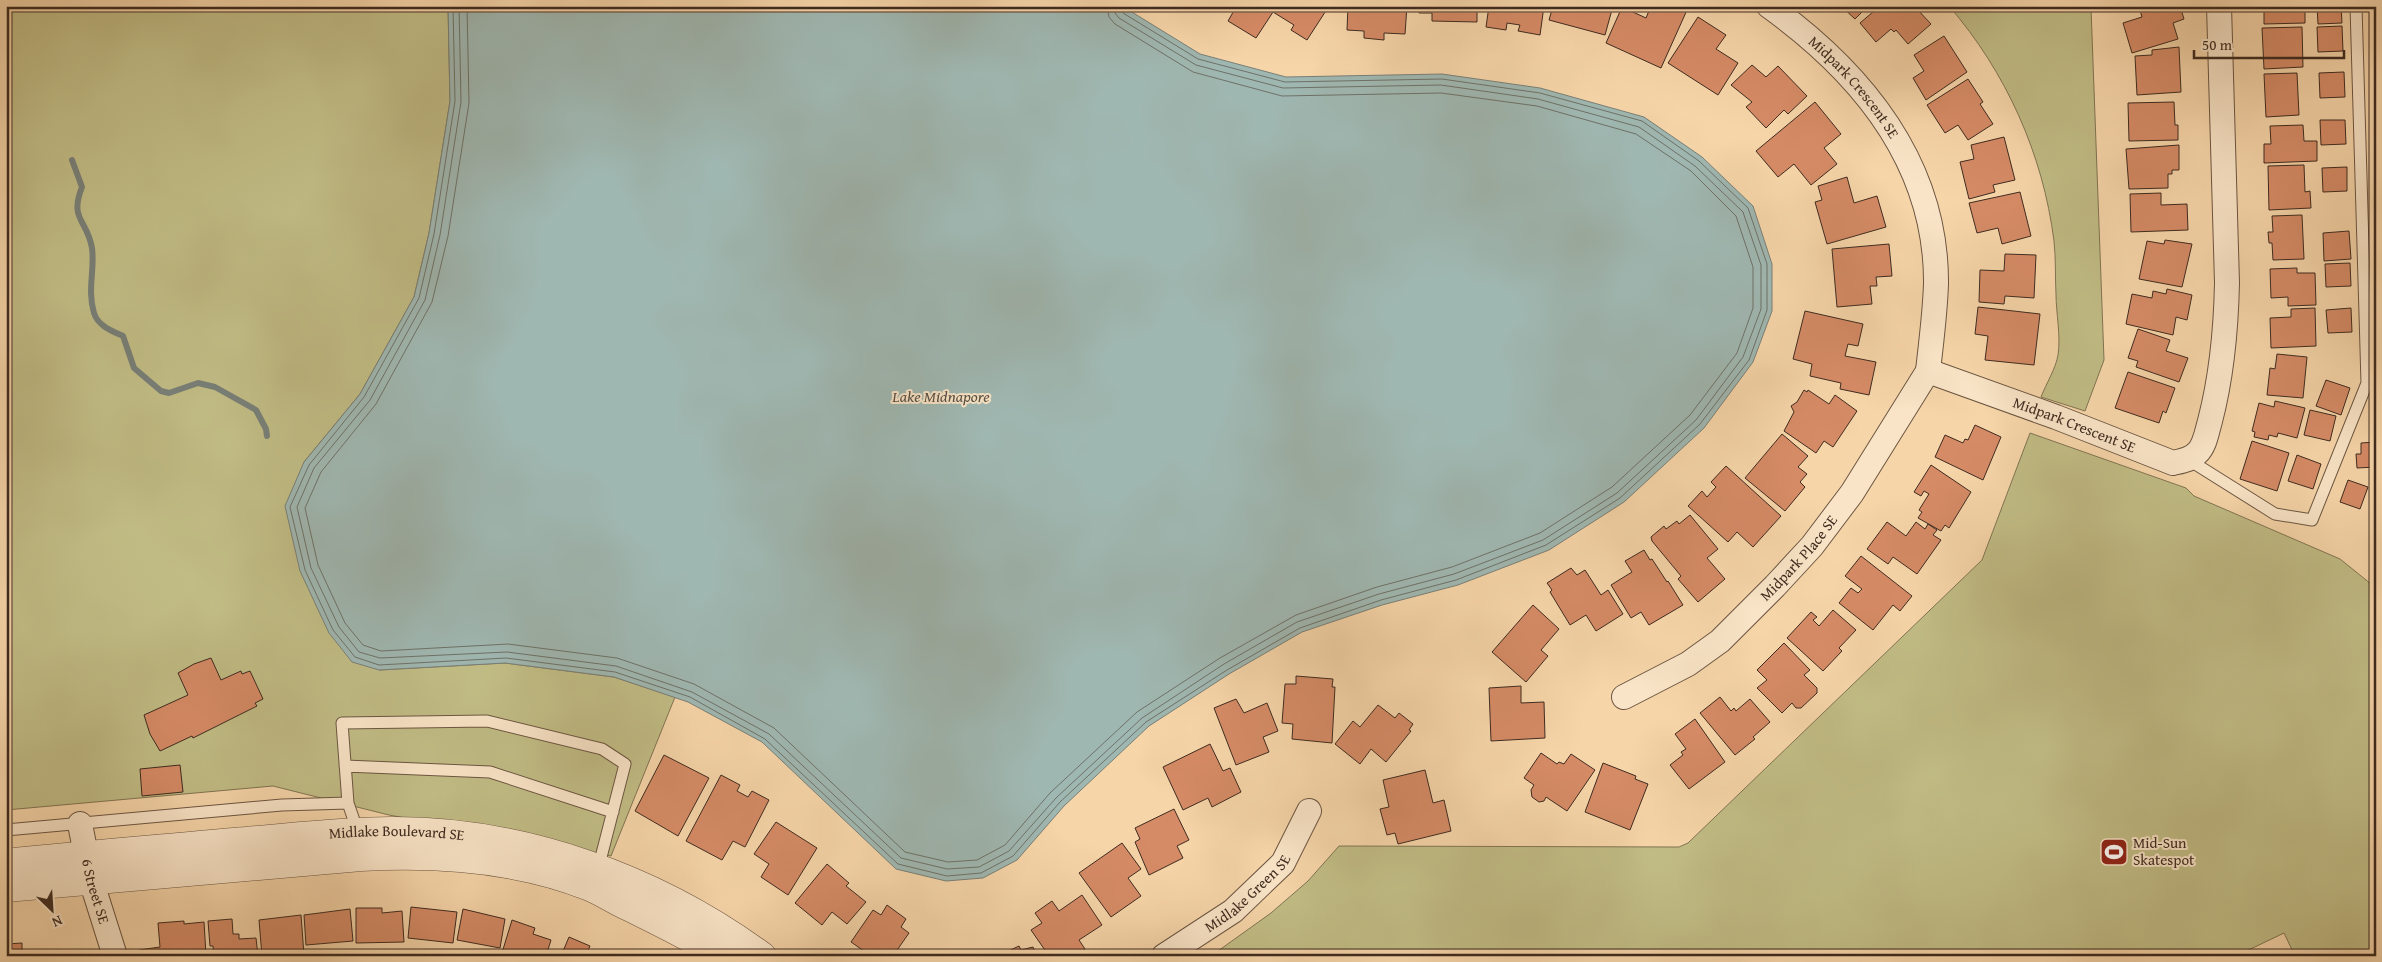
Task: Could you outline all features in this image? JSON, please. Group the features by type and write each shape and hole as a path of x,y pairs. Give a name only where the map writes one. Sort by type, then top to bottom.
{"street":[{"name":"Midpark Crescent SE","path":"1769,6 1814,41 1846,71 1876,106 1894,133 1910,164 1925,205 1933,247 1936,283 1928,372 2056,417 2172,463 2188,460"},
{"path":"2188,460 2199,452 2205,437 2219,387 2226,326 2227,283 2219,6"},
{"name":"Midpark Place SE","path":"1624,697 1688,664 1720,641 1775,586 1812,546 1852,493 1928,372"},
{"name":"Midlake Green SE","path":"1164,956 1233,911 1283,863 1310,811"},
{"name":"6 Street SE","path":"80,824 89,867 115,956"},
{"name":"Midlake Boulevard SE","path":"6,863 89,867 360,844 395,855 464,858 594,878 675,902 710,921 762,956"},
{"name":"Midlake Boulevard SE","path":"6,888 89,867"},
{"name":"Midlake Boulevard SE","path":"594,878 721,956"}],"lane":[{"path":"2188,460 2274,514 2312,520 2367,383 2356,6"},
{"path":"360,844 348,803 342,723 487,721 602,749 625,764 594,878"},
{"path":"345,766 490,772 613,812"},
{"path":"6,830 282,805 348,803"}],"shaded area":[{"path":"6,6 448,6 450,101 429,233 414,297 360,394 304,462 379,670 505,663 614,677 675,697 611,856 389,815 273,786 6,810"},
{"path":"1949,6 2091,8 2104,360 2085,411 2041,397 2055,365 2059,348 2055,248 2049,209 2031,146 2019,116 1988,58"},
{"path":"2030,433 2186,488 2194,496 2340,559 2376,588 2376,956 2295,956 2284,933 2236,956 1211,956 1271,913 1308,881 1339,846 1679,847 1688,843 1982,560"}],"water":[{"name":"Lake Midnapore","path":"448,6 1122,6 1200,54 1286,77 1442,74 1540,88 1644,117 1702,157 1753,206 1772,264 1772,311 1753,362 1704,428 1624,502 1549,550 1458,585 1382,605 1302,632 1229,674 1149,726 1064,806 1017,860 983,878 946,881 896,869 762,742 688,702 614,677 505,663 379,670 352,662 329,633 300,571 285,506 304,462 360,394 414,297 429,233 450,101"}],"building":[{"path":"1241,6 1329,6 1307,40 1291,30 1294,25 1273,12 1256,38 1228,21 1236,7 1239,9"},
{"path":"1348,6 1407,6 1405,34 1384,33 1384,40 1364,38 1364,31 1347,30"},
{"path":"1419,6 1477,6 1477,22 1432,21 1432,13 1419,13"},
{"path":"1489,6 1544,6 1540,35 1518,31 1520,25 1507,23 1506,30 1486,27"},
{"path":"1553,6 1613,6 1605,35 1549,20"},
{"path":"1651,6 1678,6 1687,10 1661,68 1606,43 1622,7 1646,18"},
{"path":"1841,6 1868,6 1855,19"},
{"path":"1880,6 1917,6 1916,8 1931,24 1908,44 1896,30 1894,32 1891,29 1876,42 1860,23"},
{"path":"2153,6 2180,6 2184,19 2173,23 2178,39 2132,53 2123,23 2142,17 2140,10"},
{"path":"2264,6 2305,6 2305,23 2264,24"},
{"path":"2317,6 2341,6 2342,23 2318,24"},
{"path":"1698,17 1726,35 1716,49 1738,63 1718,95 1668,63"},
{"path":"2342,26 2343,51 2318,52 2317,27"},
{"path":"2302,27 2303,67 2264,69 2262,28"},
{"path":"1944,36 1967,72 1926,100 1913,78 1924,71 1914,55"},
{"path":"2179,47 2181,92 2137,95 2135,56 2152,55 2152,50"},
{"path":"1752,65 1766,77 1778,66 1807,96 1788,114 1784,110 1766,128 1746,107 1752,102 1731,85"},
{"path":"2344,72 2345,97 2320,98 2319,73"},
{"path":"2297,73 2299,115 2266,117 2264,74"},
{"path":"1968,79 1983,102 1980,104 1993,124 1968,140 1958,125 1945,133 1927,105"},
{"path":"1815,102 1841,134 1824,148 1837,164 1811,185 1794,164 1778,177 1756,151"},
{"path":"2174,102 2175,125 2178,125 2178,140 2129,141 2128,103"},
{"path":"2320,120 2345,120 2346,144 2321,145"},
{"path":"2303,125 2304,141 2317,141 2317,161 2264,163 2264,144 2271,144 2270,126"},
{"path":"2004,137 2015,180 1993,185 1995,192 1969,199 1960,162 1974,159 1971,145"},
{"path":"2179,145 2179,170 2172,170 2172,174 2168,174 2168,188 2129,189 2126,149"},
{"path":"2304,165 2305,192 2310,191 2311,208 2269,210 2268,166"},
{"path":"2347,167 2347,191 2323,192 2322,168"},
{"path":"1847,177 1854,203 1877,196 1886,227 1827,244 1815,202 1822,200 1818,186"},
{"path":"2020,192 2031,236 2002,244 1998,228 1977,233 1969,203"},
{"path":"2161,193 2161,205 2187,204 2188,230 2131,232 2130,194"},
{"path":"2302,215 2304,259 2273,260 2272,243 2269,243 2268,232 2273,232 2272,216"},
{"path":"2349,231 2351,259 2324,261 2323,233"},
{"path":"2165,240 2192,244 2182,287 2139,279 2147,241 2164,244"},
{"path":"1889,244 1892,276 1876,277 1877,286 1870,286 1872,304 1837,307 1832,249"},
{"path":"2005,254 2036,255 2034,298 2005,296 2004,304 1979,302 1980,270 2004,271"},
{"path":"2350,263 2351,286 2326,287 2325,264"},
{"path":"2297,268 2297,273 2315,273 2316,305 2288,306 2288,297 2271,298 2270,269"},
{"path":"2167,289 2192,295 2187,320 2176,317 2173,335 2126,324 2132,294 2152,298 2153,291 2166,294"},
{"path":"1978,307 2040,314 2034,365 1985,360 1988,336 1975,334"},
{"path":"2315,308 2316,346 2271,348 2270,318 2291,317 2291,309"},
{"path":"2351,308 2352,332 2328,333 2326,310"},
{"path":"1805,311 1863,324 1858,346 1848,344 1845,356 1876,362 1869,395 1840,389 1841,383 1810,376 1812,364 1793,359"},
{"path":"2138,329 2170,340 2166,351 2188,358 2179,382 2136,367 2138,361 2128,358"},
{"path":"2277,354 2307,357 2303,398 2267,395 2270,368 2275,369"},
{"path":"2128,372 2175,388 2166,413 2163,411 2159,423 2115,408"},
{"path":"2326,380 2350,388 2341,415 2316,406"},
{"path":"1804,390 1807,392 1808,390 1829,404 1835,395 1857,411 1833,447 1824,441 1816,453 1784,431 1794,412 1791,406 1797,402"},
{"path":"2275,401 2305,408 2297,438 2278,433 2277,437 2269,435 2268,440 2254,437 2255,432 2252,431 2259,403 2274,407"},
{"path":"2310,410 2336,416 2330,441 2304,435"},
{"path":"1975,425 2001,437 1983,480 1935,457 1945,435 1963,443 1965,439 1968,440"},
{"path":"1782,434 1808,456 1798,467 1807,474 1800,482 1805,487 1785,511 1745,478"},
{"path":"2252,441 2289,453 2277,491 2240,479"},
{"path":"2376,442 2376,467 2357,468 2356,454 2361,454 2361,443"},
{"path":"2297,455 2321,464 2313,489 2288,481"},
{"path":"1931,465 1971,492 1949,528 1945,525 1941,531 1918,518 1922,512 1919,510 1929,494 1924,491 1921,496 1914,492"},
{"path":"1726,466 1781,516 1753,547 1737,532 1728,542 1688,506 1702,491 1707,497 1716,487 1711,482"},
{"path":"2348,480 2368,487 2360,509 2340,502"},
{"path":"1690,515 1718,549 1707,558 1725,579 1698,602 1678,579 1681,576 1652,541 1651,537 1664,526 1666,529 1677,521 1679,524"},
{"path":"1887,522 1906,536 1916,522 1925,529 1928,524 1937,530 1933,535 1941,540 1917,574 1893,557 1888,564 1867,549"},
{"path":"1644,550 1668,581 1683,605 1649,625 1641,612 1631,618 1611,585 1632,572 1625,561"},
{"path":"1861,556 1912,596 1900,611 1893,605 1873,630 1839,603 1851,588 1858,593 1862,589 1845,576"},
{"path":"1571,568 1577,575 1585,570 1601,595 1608,590 1623,614 1596,631 1586,615 1570,625 1550,592 1552,590 1547,583"},
{"path":"1533,605 1559,629 1541,650 1548,656 1526,682 1492,652"},
{"path":"1833,610 1856,630 1839,648 1842,651 1823,671 1787,638 1811,612 1817,617 1813,620 1819,626"},
{"path":"1784,643 1810,670 1804,675 1817,688 1817,693 1801,708 1796,708 1792,703 1782,713 1757,688 1767,680 1757,670"},
{"path":"211,658 221,680 241,671 242,674 250,671 263,699 255,703 257,706 193,738 192,736 160,751 150,734 144,715 188,695 178,673 194,664"},
{"path":"1296,676 1333,679 1332,687 1335,687 1332,743 1292,739 1293,724 1282,723 1285,684 1296,684"},
{"path":"1521,686 1521,703 1544,702 1545,738 1491,741 1489,688"},
{"path":"1720,697 1731,711 1734,708 1736,711 1750,699 1770,722 1753,737 1755,739 1735,755 1700,713"},
{"path":"1236,699 1244,713 1267,703 1278,731 1263,737 1269,752 1236,765 1214,708"},
{"path":"1378,705 1395,718 1399,713 1413,724 1409,730 1411,731 1386,762 1371,749 1360,764 1335,744 1353,721 1360,727"},
{"path":"1695,719 1725,762 1689,789 1670,765 1683,755 1681,752 1686,749 1675,734"},
{"path":"1210,744 1223,771 1230,768 1241,792 1212,807 1208,798 1183,810 1163,767"},
{"path":"1541,753 1557,764 1559,762 1564,764 1571,754 1595,770 1567,811 1546,797 1544,801 1539,802 1532,797 1531,790 1534,785 1524,778"},
{"path":"664,755 709,778 678,836 635,811"},
{"path":"1603,763 1636,776 1635,779 1648,784 1630,830 1585,812"},
{"path":"180,765 183,792 142,796 140,769"},
{"path":"1425,770 1433,803 1444,800 1451,831 1398,844 1395,833 1387,835 1380,809 1389,807 1383,780"},
{"path":"721,775 740,785 737,791 748,797 752,791 769,800 745,847 733,841 722,860 686,841"},
{"path":"1174,809 1189,840 1177,846 1183,858 1149,875 1135,842 1140,839 1135,828"},
{"path":"776,822 817,848 788,895 761,877 769,864 754,854"},
{"path":"1122,843 1141,869 1128,878 1141,896 1111,917 1079,873"},
{"path":"827,864 849,883 846,886 866,902 847,924 832,912 822,925 795,903"},
{"path":"1082,895 1102,925 1079,940 1085,949 1075,956 1049,956 1031,930 1042,923 1035,913 1052,901 1059,911"},
{"path":"887,905 906,919 901,927 909,933 893,956 866,956 867,953 851,942 873,910 881,915"},
{"path":"411,907 457,912 453,943 408,938"},
{"path":"356,908 382,908 382,913 402,911 404,942 356,943"},
{"path":"350,909 353,941 306,945 304,915"},
{"path":"463,909 505,919 500,948 457,940"},
{"path":"301,915 304,955 262,956 259,920"},
{"path":"232,919 233,934 239,934 239,939 256,938 258,956 214,956 213,946 210,946 208,921"},
{"path":"512,920 535,928 533,934 551,940 546,956 501,956"},
{"path":"184,921 184,924 204,922 206,955 140,956 139,950 160,947 158,923"},
{"path":"569,937 590,946 587,953 594,956 561,956"},
{"path":"22,943 22,956 6,956 6,944"},
{"path":"1019,946 1021,950 1033,947 1037,956 998,956"}],"waterway":[{"path":"72,160 82,187 78,198 78,213 90,238 92,248 91,296 96,318 106,328 123,336 134,368 161,391 169,393 198,383 215,387 256,410 266,429 267,436"}],"place":[{"name":"Mid-Sun Skatespot","path":"2114,852"}]}
